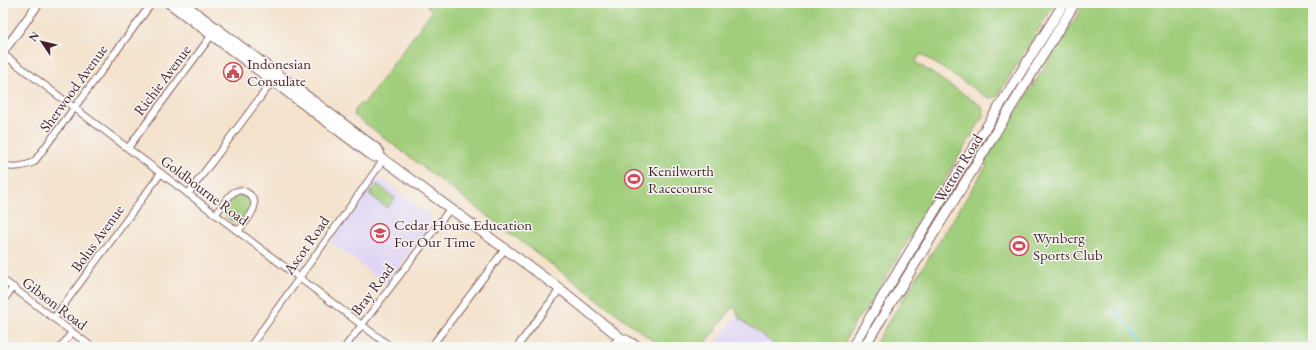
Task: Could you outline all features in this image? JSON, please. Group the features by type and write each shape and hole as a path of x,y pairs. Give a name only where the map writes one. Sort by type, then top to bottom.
{"main road":[{"path":"169,3 214,32 371,155 382,158 560,289 620,338 628,347"},
{"path":"183,3 214,32"},
{"name":"Wetton Road","path":"852,347 1064,3"},
{"name":"Wetton Road","path":"864,347 1075,3"},
{"path":"620,338 638,347"}],"street":[{"path":"3,53 39,3"},
{"name":"Sherwood Avenue","path":"3,164 10,167 34,162 152,3"},
{"name":"Richie Avenue","path":"128,148 214,32"},
{"name":"Goldbourne Road","path":"3,53 391,347"},
{"path":"188,194 274,78"},
{"name":"Ascot Road","path":"250,347 382,158"},
{"name":"Bolus Avenue","path":"54,318 161,173"},
{"path":"216,214 235,191 242,190 252,196 254,199 254,207 238,231"},
{"name":"Bray Road","path":"345,347 450,209"},
{"path":"431,347 505,249"},
{"name":"Gibson Road","path":"3,280 92,347"},
{"path":"3,300 13,287"},
{"path":"517,347 560,289"},
{"path":"61,347 72,332"},
{"path":"611,347 620,338"}],"shaded area":[{"name":"Cedar House Education For Our Time","path":"382,179 430,215 431,224 386,284 330,242 374,181"},
{"path":"736,316 778,347 713,347"}],"green space":[{"name":"Kenilworth Racecourse","path":"424,3 1055,3 997,97 991,98 985,96 921,54 915,62 980,105 983,109 984,115 866,310 856,320 842,347 778,347 739,318 736,309 733,307 702,347 661,347 354,115 355,110 361,103 363,105 432,11"},
{"path":"1085,3 1313,3 1313,347 873,347 987,165 984,163"},
{"path":"377,184 395,198 387,208 369,194"},
{"path":"236,195 242,195 250,200 251,206 239,222 229,220 224,211"}],"waterway":[{"path":"1114,308 1146,347"}],"place":[{"name":"Indonesian Consulate","path":"233,72"},
{"name":"Kenilworth Racecourse","path":"634,179"},
{"name":"Cedar House Education For Our Time","path":"380,233"},
{"name":"Wynberg Sports Club","path":"1019,246"}]}
